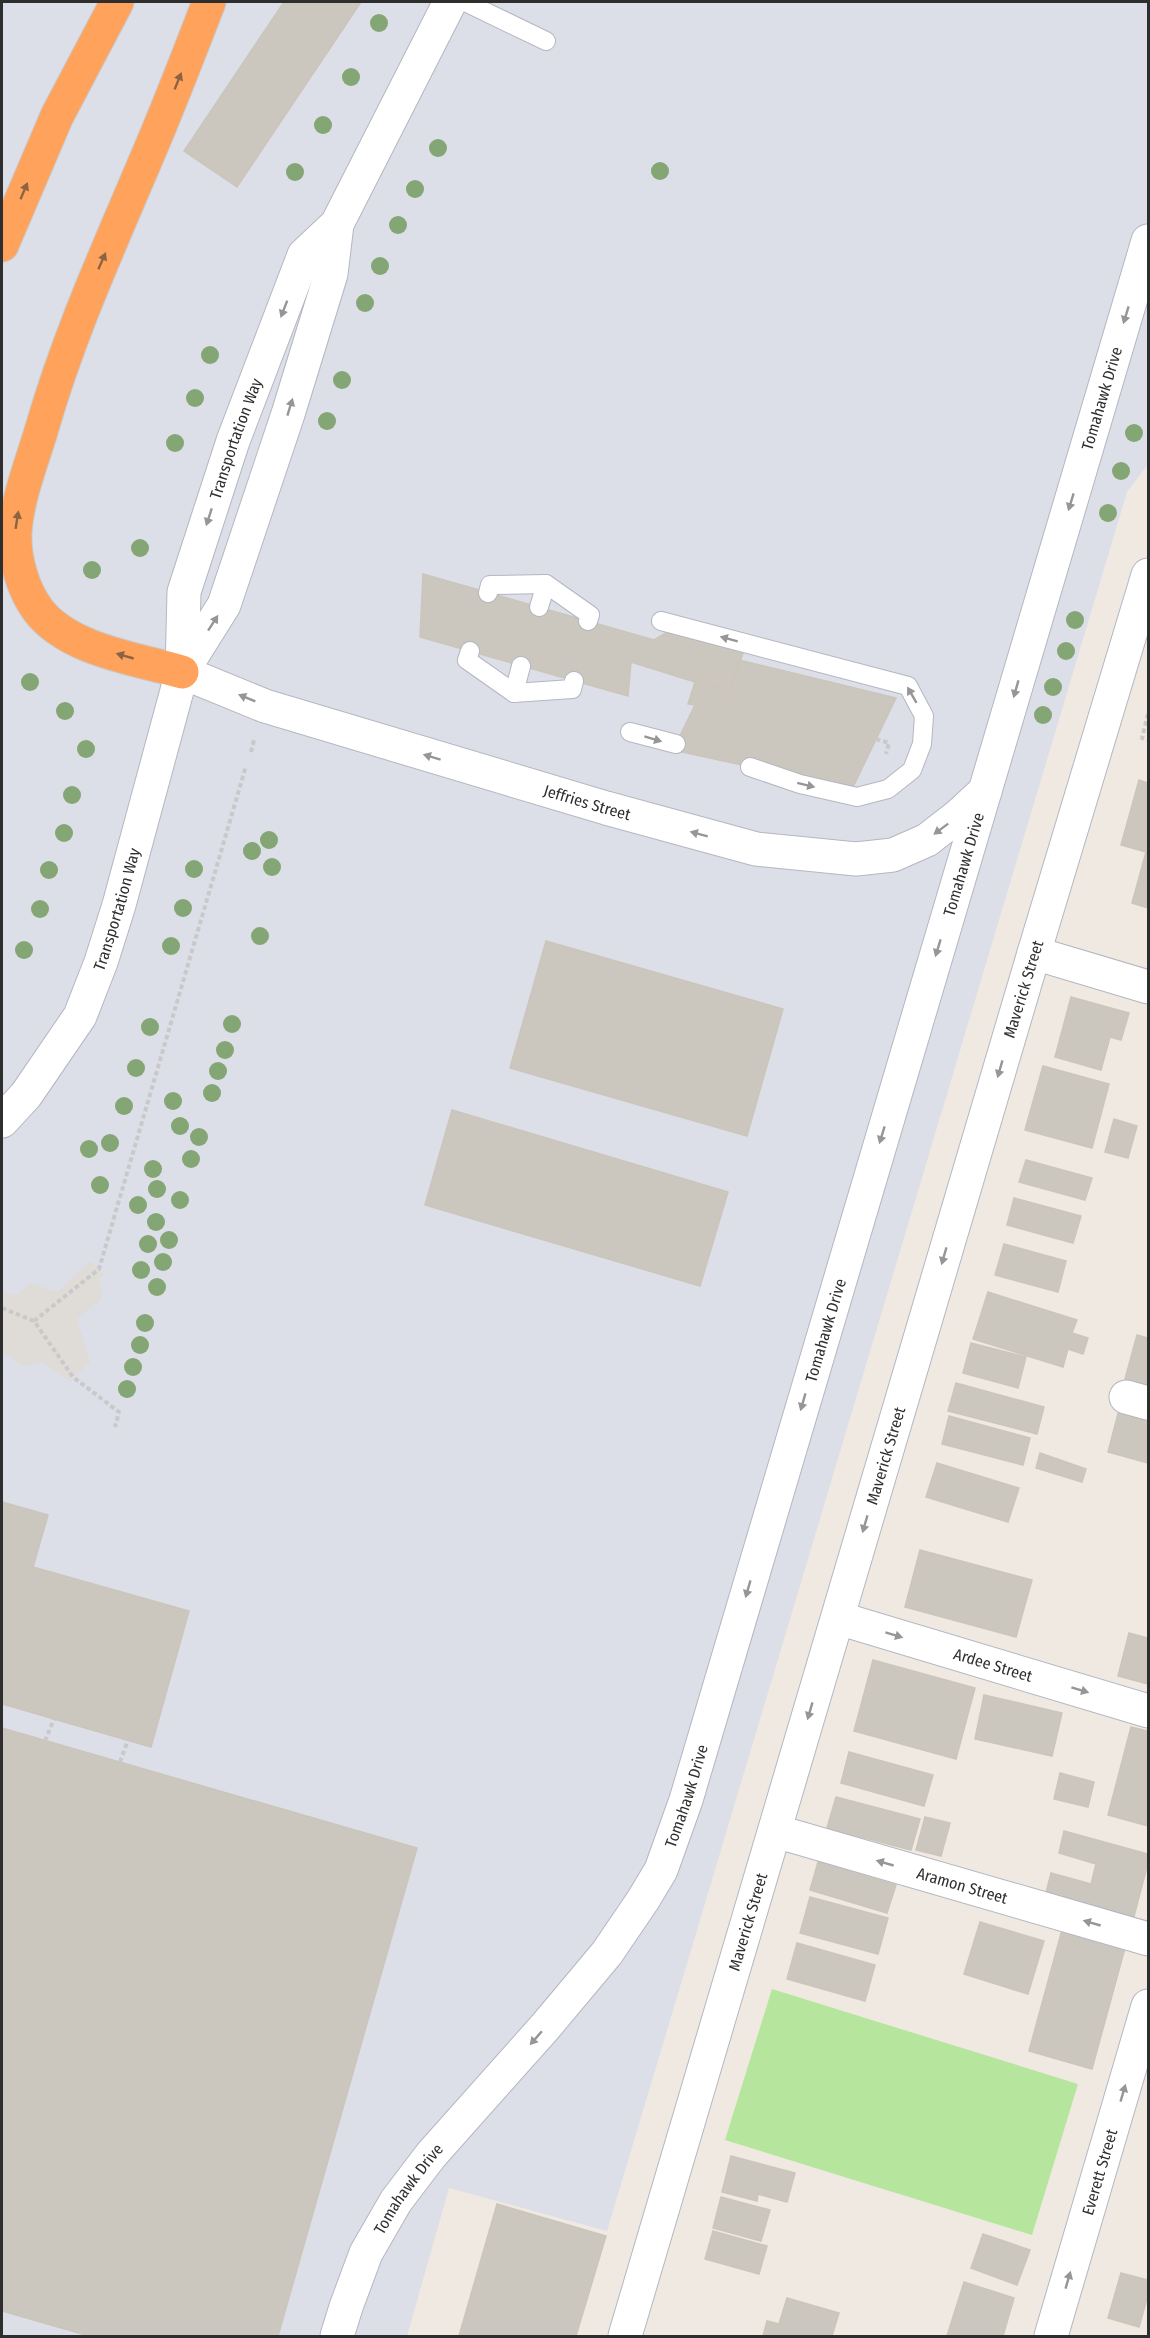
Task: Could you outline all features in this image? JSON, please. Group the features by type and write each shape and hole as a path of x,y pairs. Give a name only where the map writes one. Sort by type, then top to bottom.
{"highway":[{"path":"2,245 57,116 117,2"},
{"path":"182,672 89,645 67,635 51,624 38,610 28,591 18,564 15,536 19,509 60,365 90,287 159,129 209,2"}],"street":[{"name":"Transportation Way","path":"2,1121 26,1095 80,1016 97,973 119,905 182,672 184,592 233,441 304,255 337,224 450,2"},
{"name":"Transportation Way","path":"182,672 224,605 288,414 331,274 337,224"},
{"name":"Tomahawk Drive","path":"338,2337 346,2307 366,2253 396,2201 431,2156 607,1953 643,1900 667,1856 686,1800 1146,250"},
{"name":"Maverick Street","path":"625,2337 1034,953 1149,575"},
{"name":"Jeffries Street","path":"182,672 265,706 584,802 756,849 856,859 892,855 927,840 985,791"},
{"path":"1034,953 1149,987"},
{"name":"Ardee Street","path":"837,1618 1149,1711"},
{"name":"Aramon Street","path":"775,1831 1149,1939"},
{"name":"Everett Street","path":"1051,2337 1149,2006"}],"lane":[{"path":"465,2 546,41"},
{"path":"1146,250 1149,292"},
{"path":"539,607 546,584"},
{"path":"488,593 490,585 546,584 590,615 588,621"},
{"path":"661,621 908,686 924,716 922,744 912,770 888,789 857,797 800,784 750,767"},
{"path":"470,651 467,660 514,693 572,689 574,681"},
{"path":"514,693 521,666"},
{"path":"630,732 676,744"}],"path":[{"path":"1149,714 1142,738 1149,740"},
{"path":"250,752 254,740"},
{"path":"34,1321 99,1269 246,766"},
{"path":"2,1308 34,1321 73,1377 119,1412 115,1427"},
{"path":"45,1741 54,1719"},
{"path":"120,1762 128,1740"}],"shaded area":[{"path":"2,2 1148,2 1148,464 1127,492 607,2231 449,2188 407,2336 2,2336"},
{"path":"91,1261 104,1274 99,1279 102,1298 77,1319 90,1362 69,1381 43,1362 22,1366 2,1351 2,1293 17,1295 30,1283 57,1292"}],"green space":[{"path":"772,1989 1078,2084 1032,2235 725,2140"}],"building":[{"path":"284,2 361,2 237,187 184,151"},
{"path":"423,574 654,640 674,628 745,647 731,690 695,682 631,662 628,696 420,637"},
{"path":"739,660 896,698 852,789 673,750 695,705 688,704 695,682 731,690"},
{"path":"1139,780 1148,783 1148,908 1132,903 1146,852 1121,845"},
{"path":"546,941 783,1009 747,1136 510,1068"},
{"path":"1071,997 1129,1013 1121,1040 1110,1037 1101,1070 1055,1057"},
{"path":"1043,1066 1109,1084 1092,1148 1025,1130"},
{"path":"452,1110 728,1192 700,1286 425,1205"},
{"path":"1114,1119 1137,1126 1128,1158 1105,1152"},
{"path":"1026,1160 1092,1178 1085,1200 1019,1182"},
{"path":"1014,1198 1081,1216 1073,1243 1007,1225"},
{"path":"1004,1244 1066,1261 1058,1292 995,1275"},
{"path":"988,1292 1077,1320 1072,1333 1088,1338 1083,1354 1068,1349 1063,1367 973,1339"},
{"path":"1137,1335 1148,1338 1148,1386 1125,1379"},
{"path":"971,1343 1026,1357 1018,1388 963,1373"},
{"path":"956,1383 1044,1407 1037,1434 948,1411"},
{"path":"1120,1406 1148,1414 1148,1463 1108,1452"},
{"path":"949,1416 1030,1438 1023,1465 942,1444"},
{"path":"1040,1453 1086,1469 1082,1482 1036,1468"},
{"path":"937,1463 1019,1488 1008,1522 926,1497"},
{"path":"2,1502 48,1515 33,1567 189,1611 151,1747 2,1704"},
{"path":"920,1550 1032,1580 1016,1637 905,1607"},
{"path":"1129,1633 1148,1638 1148,1684 1118,1676"},
{"path":"873,1660 975,1688 956,1759 854,1731"},
{"path":"984,1695 1062,1713 1052,1756 975,1739"},
{"path":"1131,1727 1148,1731 1148,1826 1108,1815"},
{"path":"2,1728 417,1848 278,2336 89,2336 2,2311"},
{"path":"849,1752 933,1775 924,1806 841,1783"},
{"path":"1060,1773 1094,1782 1088,1807 1054,1799"},
{"path":"836,1797 920,1819 911,1850 827,1828"},
{"path":"925,1817 950,1823 941,1856 916,1850"},
{"path":"1064,1831 1148,1854 1148,1863 1133,1920 1045,1897 1051,1873 1091,1884 1096,1864 1059,1853"},
{"path":"818,1862 896,1885 887,1913 810,1890"},
{"path":"810,1897 888,1918 878,1954 800,1933"},
{"path":"980,1922 1044,1941 1028,1994 964,1974"},
{"path":"1062,1930 1125,1948 1092,2069 1029,2051"},
{"path":"797,1943 875,1965 865,2001 787,1979"},
{"path":"731,2156 795,2173 787,2202 758,2194 757,2201 722,2192"},
{"path":"721,2197 770,2210 761,2241 713,2228"},
{"path":"497,2204 606,2236 576,2336 459,2336"},
{"path":"713,2231 767,2246 759,2274 705,2259"},
{"path":"983,2234 1030,2250 1017,2285 971,2268"},
{"path":"1121,2273 1148,2280 1148,2295 1139,2327 1108,2318"},
{"path":"964,2282 1014,2298 1003,2336 947,2336"},
{"path":"787,2298 839,2313 832,2336 763,2336 767,2321 779,2324"}]}
